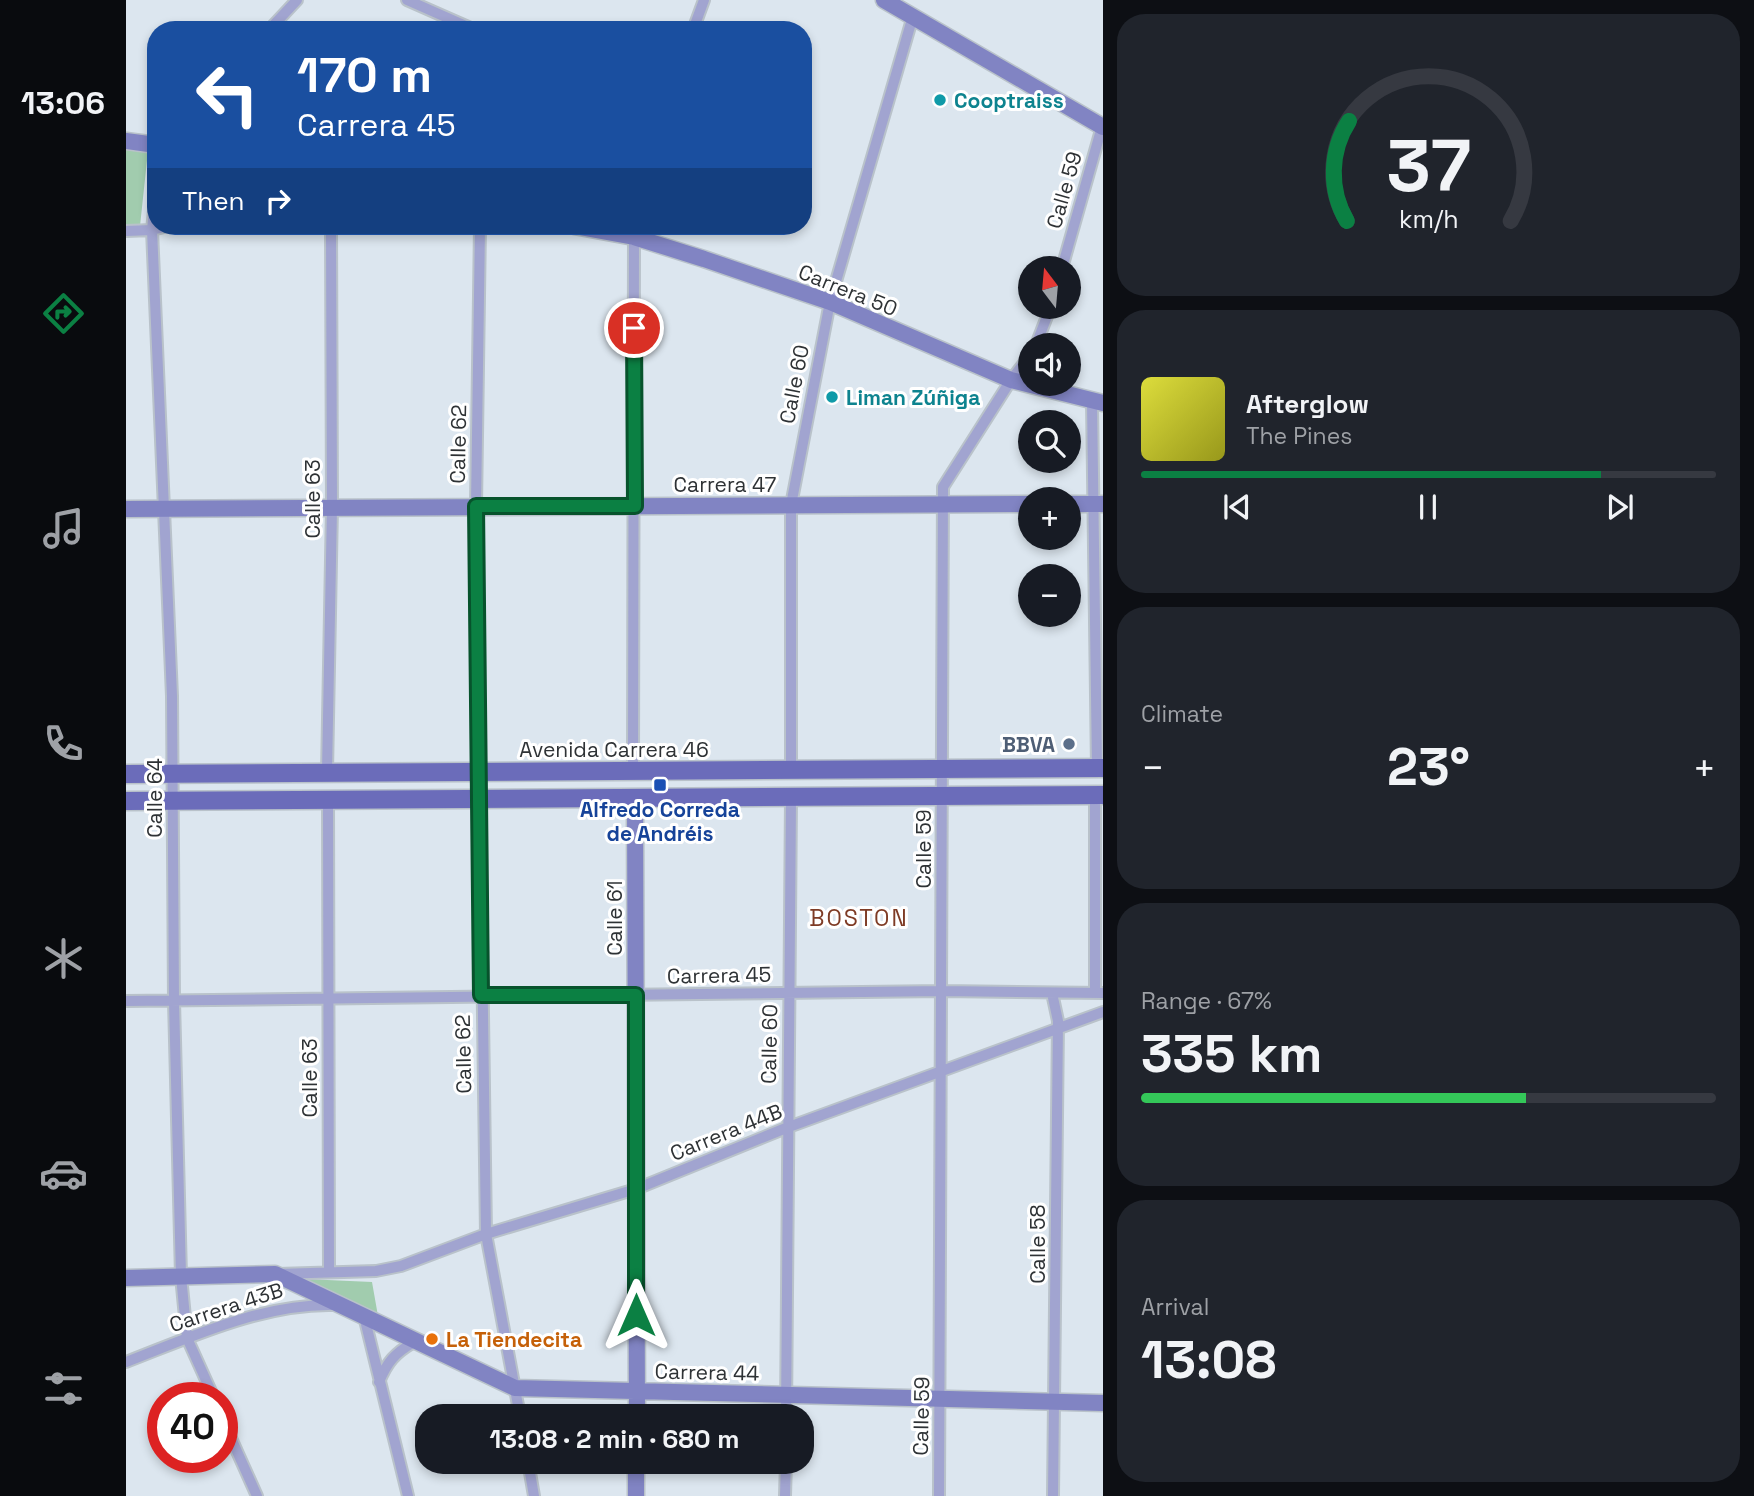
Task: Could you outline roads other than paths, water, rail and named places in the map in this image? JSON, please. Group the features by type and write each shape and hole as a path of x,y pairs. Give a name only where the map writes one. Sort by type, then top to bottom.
{"main road":[{"name":"Avenida Carrera 46","path":"126,774 1100,768"},
{"path":"126,801 1099,795"}],"street":[{"path":"277,21 297,0"},
{"path":"407,0 455,21"},
{"path":"696,21 704,0"},
{"path":"884,0 1103,125"},
{"name":"Calle 60","path":"791,771 791,505 830,302 913,16"},
{"name":"Calle 59","path":"1065,256 1103,125"},
{"path":"126,141 147,144"},
{"path":"126,231 147,230"},
{"name":"Calle 64","path":"152,235 165,508 173,774 174,1001 181,1276 187,1338 207,1382"},
{"name":"Calle 63","path":"327,772 332,507 331,235"},
{"name":"Calle 62","path":"480,235 476,506 486,1234 518,1404"},
{"path":"633,771 636,235"},
{"name":"Carrera 50","path":"647,235 830,302 1011,380 1098,402"},
{"name":"Calle 59","path":"939,1496 943,487 1018,371"},
{"path":"1098,402 1100,768"},
{"name":"Carrera 47","path":"126,509 1018,504"},
{"path":"1099,795 1099,993"},
{"name":"Calle 60","path":"786,1404 786,1128 791,798"},
{"name":"Calle 63","path":"328,799 329,1272"},
{"name":"Calle 61","path":"635,799 636,1404"},
{"name":"Carrera 45","path":"126,1001 942,991 1099,993"},
{"name":"Calle 58","path":"1052,993 1058,1029 1053,1496"},
{"name":"Carrera 44B","path":"275,1274 376,1271 401,1266 486,1234 636,1189 786,1128 1103,1012"},
{"name":"Carrera 44","path":"126,1278 275,1274 515,1388 1103,1403"},
{"name":"Carrera 43B","path":"126,1362 187,1338 292,1306 341,1305"},
{"path":"364,1316 408,1496"},
{"path":"379,1382 386,1364 396,1352 414,1342"},
{"path":"238,1454 257,1496"},
{"path":"530,1474 534,1496"},
{"path":"636,1474 636,1496"},
{"path":"785,1496 786,1474"}],"place":[{"name":"Cooptraiss","path":"940,100"},
{"name":"Liman Zúñiga","path":"832,397"},
{"name":"BBVA","path":"1069,744"},
{"name":"Alfredo Correda de Andréis","path":"660,785"},
{"name":"La Tiendecita","path":"432,1339"}],"district":[{"name":"BOSTON","path":"859,918"}]}
